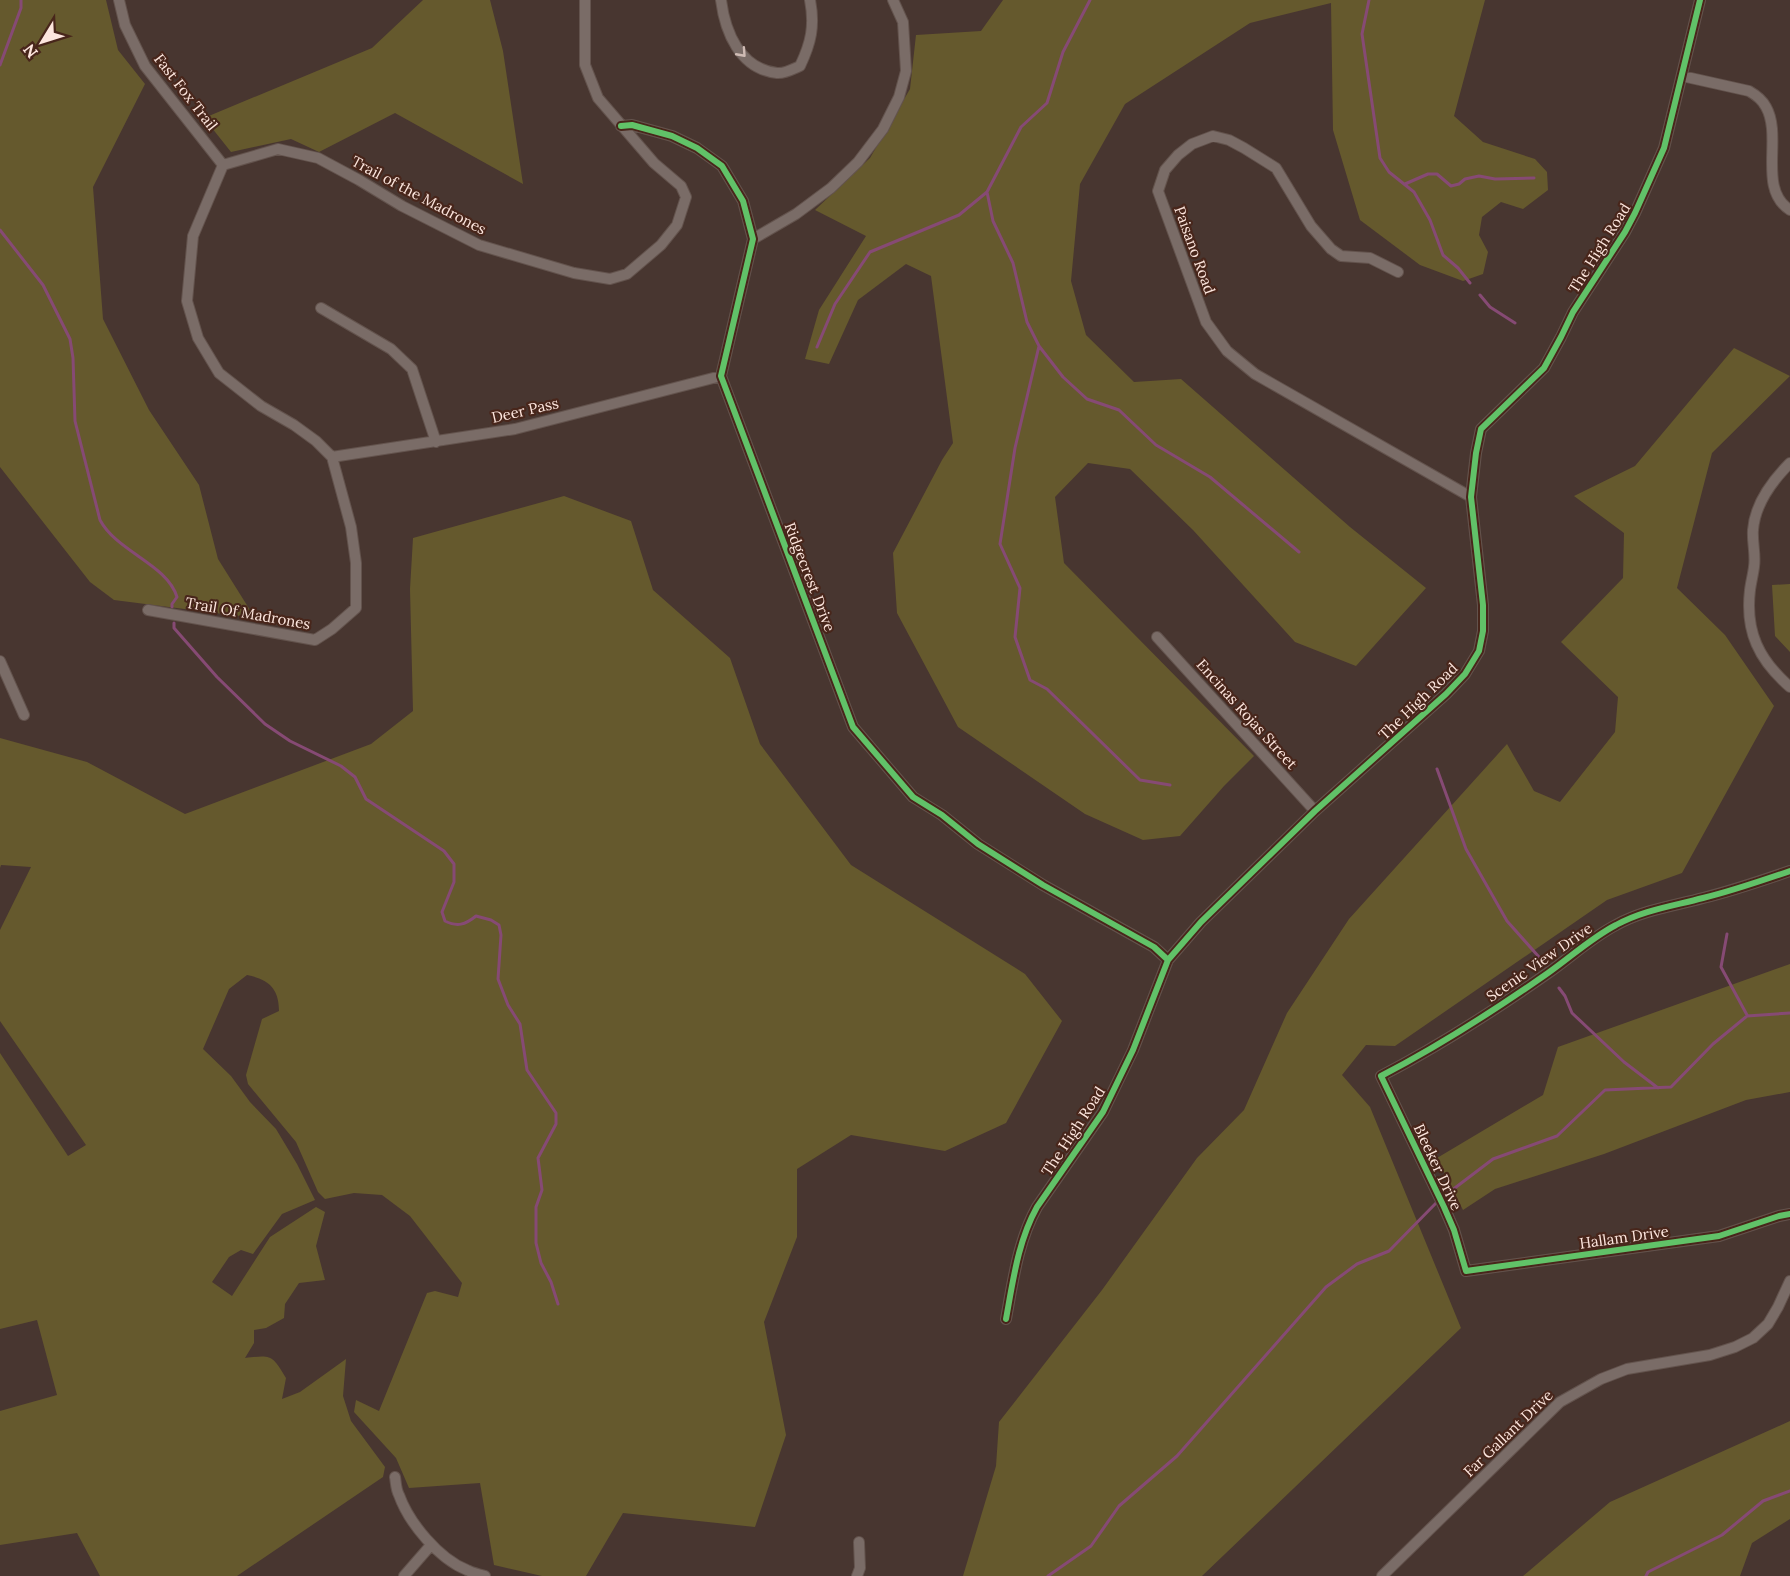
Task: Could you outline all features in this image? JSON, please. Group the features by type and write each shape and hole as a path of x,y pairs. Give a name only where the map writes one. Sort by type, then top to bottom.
{"street":[{"name":"Fast Fox Trail","path":"119,0 125,25 145,66 224,165"},
{"name":"Trail of the Madrones","path":"224,165 278,149 318,158 402,206 479,245 574,273 610,279 627,274 661,245 677,225 686,197 681,186 654,163 598,98 585,65 585,0"},
{"path":"721,0 723,18 731,40 746,59 764,69 780,73 800,66 810,45 814,16 810,0"},
{"path":"753,239 796,214 831,188 858,162 883,129 899,97 906,72 903,22 893,0"},
{"name":"The High Road","path":"1006,1319 1015,1268 1028,1223 1103,1112 1133,1050 1168,960 1201,922 1315,811 1446,694 1465,674 1479,651 1483,630 1483,605 1471,497 1481,429 1544,368 1573,312 1625,232 1646,192 1661,157 1700,0"},
{"path":"1682,76 1749,91 1766,106 1773,136 1774,184 1779,200 1784,207 1790,210"},
{"path":"621,126 632,125 672,136 697,148 722,166 743,201 753,239 721,376"},
{"name":"Paisano Road","path":"1398,272 1370,258 1341,256 1331,249 1311,226 1276,168 1229,140 1213,136 1192,144 1165,170 1158,191 1206,322 1227,351 1255,374 1471,497"},
{"path":"224,165 193,236 187,301 198,338 219,373 261,406 316,441 332,458"},
{"path":"321,308 391,349 412,369 436,442"},
{"name":"Deer Pass","path":"332,458 515,429 721,376"},
{"name":"Ridgecrest Drive","path":"721,376 853,727 913,797 942,815 978,844 1043,885 1154,947 1168,960"},
{"name":"Trail Of Madrones","path":"148,610 315,640 332,629 356,608 356,562 351,527 332,458"},
{"path":"1790,463 1769,487 1757,513 1753,529 1755,565 1749,608 1751,627 1763,658 1790,687"},
{"name":"Encinas Rojas Street","path":"1157,637 1315,811"},
{"path":"0,661 24,716"},
{"name":"Scenic View Drive","path":"1381,1076 1473,1022 1616,925 1656,909 1738,889 1790,872"},
{"name":"Bleeker Drive","path":"1381,1076 1444,1207 1454,1230 1466,1271"},
{"name":"Hallam Drive","path":"1466,1271 1719,1236 1787,1214 1790,1225"},
{"name":"Far Gallant Drive","path":"1382,1576 1560,1402 1600,1379 1626,1369 1710,1355 1753,1338 1768,1324 1790,1282"},
{"path":"395,1477 398,1495 408,1514 431,1545 447,1559 466,1570 484,1576"},
{"path":"857,1576 860,1568 859,1542"},
{"path":"404,1576 431,1545"}],"shaded area":[{"path":"0,0 106,0 118,50 145,84 93,187 103,319 149,410 199,485 218,559 255,618 114,600 90,582 0,467"},
{"path":"423,0 490,0 503,51 523,184 395,113 319,152 291,139 231,152 204,118 372,48"},
{"path":"1003,0 1485,0 1454,116 1483,142 1535,159 1547,172 1548,190 1523,209 1501,202 1482,217 1479,235 1488,252 1483,274 1463,281 1420,265 1360,220 1333,130 1331,3 1250,23 1125,104 1080,184 1071,281 1086,335 1134,382 1181,379 1350,527 1426,588 1356,666 1295,642 1193,530 1130,469 1088,463 1055,497 1064,563 1254,756 1180,836 1143,840 1085,814 958,727 897,613 893,553 953,443 931,276 906,264 858,300 829,364 805,359 819,310 866,236 815,210 870,158 910,89 916,35 981,31"},
{"path":"1734,348 1790,376 1712,453 1677,588 1725,635 1774,706 1682,873 1607,900 1395,1046 1366,1045 1342,1075 1370,1107 1461,1328 1202,1576 963,1576 996,1466 999,1422 1102,1290 1197,1158 1244,1110 1287,1013 1349,919 1507,744 1534,791 1560,802 1615,732 1618,697 1561,642 1623,578 1624,533 1574,496 1635,466"},
{"path":"564,496 631,521 653,590 730,658 760,744 851,865 1025,974 1062,1021 1006,1123 945,1151 851,1135 797,1169 797,1237 764,1322 786,1435 755,1527 623,1513 586,1576 542,1576 494,1565 480,1483 409,1488 396,1458 354,1412 356,1400 379,1411 427,1293 435,1291 458,1297 462,1283 410,1216 382,1195 354,1193 325,1199 318,1192 296,1142 248,1084 246,1075 262,1019 279,1011 277,996 271,986 261,979 247,975 229,989 203,1049 231,1076 250,1102 276,1129 315,1200 282,1214 253,1254 241,1250 229,1257 212,1282 232,1296 270,1237 316,1207 325,1212 316,1246 325,1280 299,1283 285,1304 284,1318 266,1328 254,1330 254,1343 245,1358 260,1356 274,1360 286,1378 282,1399 300,1392 346,1359 343,1396 351,1421 385,1467 383,1477 237,1576 100,1576 77,1533 0,1545 0,1411 57,1395 37,1320 0,1329 0,1053 68,1156 86,1145 0,1021 0,930 31,867 1,865 0,868 0,738 87,762 185,814 371,744 413,711 410,589 413,538"},
{"path":"1790,584 1790,652 1775,636 1772,585"},
{"path":"1790,964 1790,1092 1746,1100 1604,1154 1495,1189 1463,1210 1437,1158 1543,1095 1558,1047"},
{"path":"1790,1421 1790,1519 1752,1543 1740,1576 1523,1576 1610,1502"}],"waterway":[{"path":"0,65 21,8 21,0"},
{"path":"817,347 835,304 870,252 959,215 987,192 1021,127 1047,103 1063,52 1090,0"},
{"path":"1369,0 1362,34 1380,158 1389,172 1414,192 1430,220 1443,255 1470,283"},
{"path":"1405,184 1428,174 1437,174 1451,186 1465,179 1479,176 1495,179 1534,178"},
{"path":"987,192 993,221 1013,263 1027,322 1039,346 1015,448 1000,544 1020,588 1015,637 1030,680 1047,689 1140,780 1170,785"},
{"path":"0,230 43,285 70,339 73,358 75,421 100,520 118,541 153,567 172,586 177,597 172,607"},
{"path":"1480,295 1490,307 1515,323"},
{"path":"1039,346 1063,377 1087,399 1119,410 1156,445 1210,477 1299,552"},
{"path":"174,623 174,628 217,677 265,724 290,741 341,766 355,777 366,799 444,851 454,864 454,882 442,912 445,921 461,924 476,916 499,925 501,935 498,979 508,1005 520,1024 527,1070 556,1113 556,1124 538,1158 542,1190 536,1207 536,1243 541,1263 551,1282 558,1304"},
{"path":"1437,769 1466,849 1507,921 1539,957"},
{"path":"1727,934 1721,967 1747,1015"},
{"path":"1559,988 1572,1013 1624,1062 1658,1088"},
{"path":"1048,1576 1091,1546 1119,1506 1177,1456 1326,1287 1357,1264 1389,1251 1439,1200 1493,1159 1557,1136 1605,1090 1671,1087 1713,1044 1747,1016 1790,1013"},
{"path":"1646,1576 1648,1572 1722,1535 1763,1501 1790,1491"}],"cycle path":[{"path":"1006,1319 1017,1262 1030,1220 1103,1112 1133,1050 1168,960 1201,922 1315,811 1446,694 1465,674 1479,651 1483,631 1483,605 1471,497 1481,429 1544,368 1573,312 1635,213 1664,148 1700,0"},
{"path":"621,126 632,125 672,136 697,148 722,166 743,201 753,239 721,376 853,727 913,797 942,815 978,844 1043,885 1154,947 1168,960"},
{"path":"1790,871 1725,892 1647,912 1616,925 1487,1014 1381,1076 1444,1207 1454,1230 1466,1271 1719,1236 1790,1214"}]}
